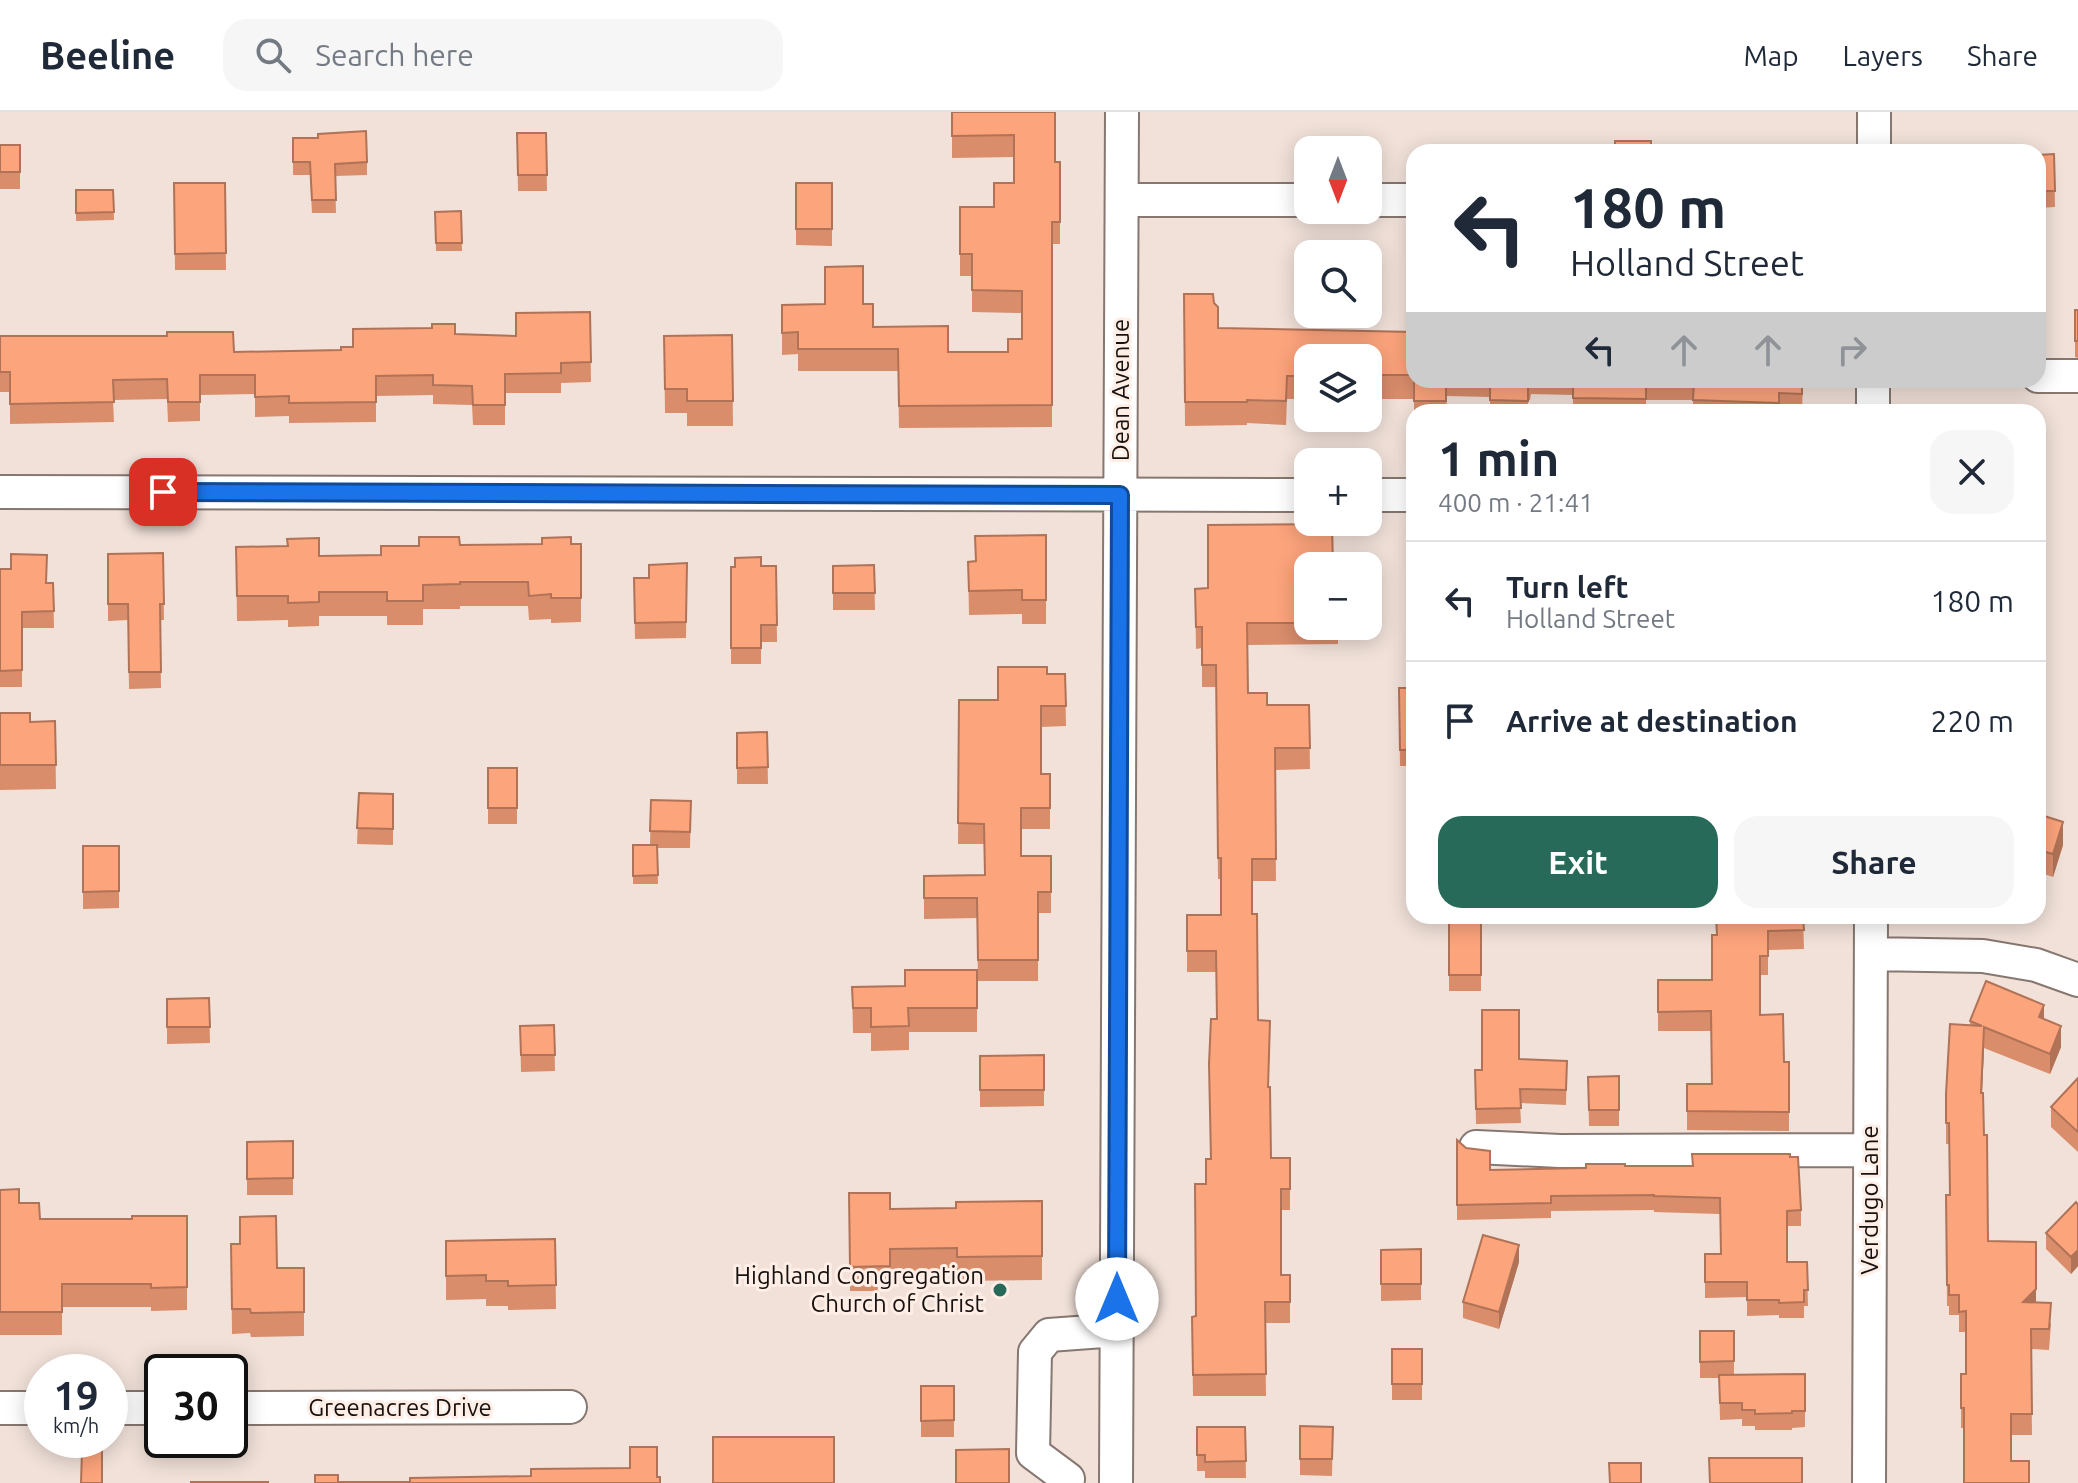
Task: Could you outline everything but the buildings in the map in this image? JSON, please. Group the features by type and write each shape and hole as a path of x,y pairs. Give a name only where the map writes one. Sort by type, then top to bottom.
{"street":[{"name":"Dean Avenue","path":"1116,1480 1122,112"},
{"path":"1874,112 1874,144"},
{"path":"1122,200 1294,200"},
{"path":"1382,200 1406,200"},
{"path":"2046,376 2078,376"},
{"path":"0,492 1294,495"},
{"path":"1382,495 1406,495"},
{"name":"Verdugo Lane","path":"1869,1483 1871,924"},
{"path":"1871,954 1983,956 2036,965 2078,980"},
{"path":"1476,1147 1560,1151 1870,1150"},
{"path":"1116,1480 1079,1476 1065,1481 1033,1453 1035,1352 1049,1335 1117,1330"},
{"name":"Greenacres Drive","path":"248,1408 570,1407"},
{"path":"0,1408 24,1408"}],"place":[{"name":"Highland Congregation Church of Christ","path":"1000,1290"}],"route":[{"path":"163,492 1120,495 1117,1299"}]}
